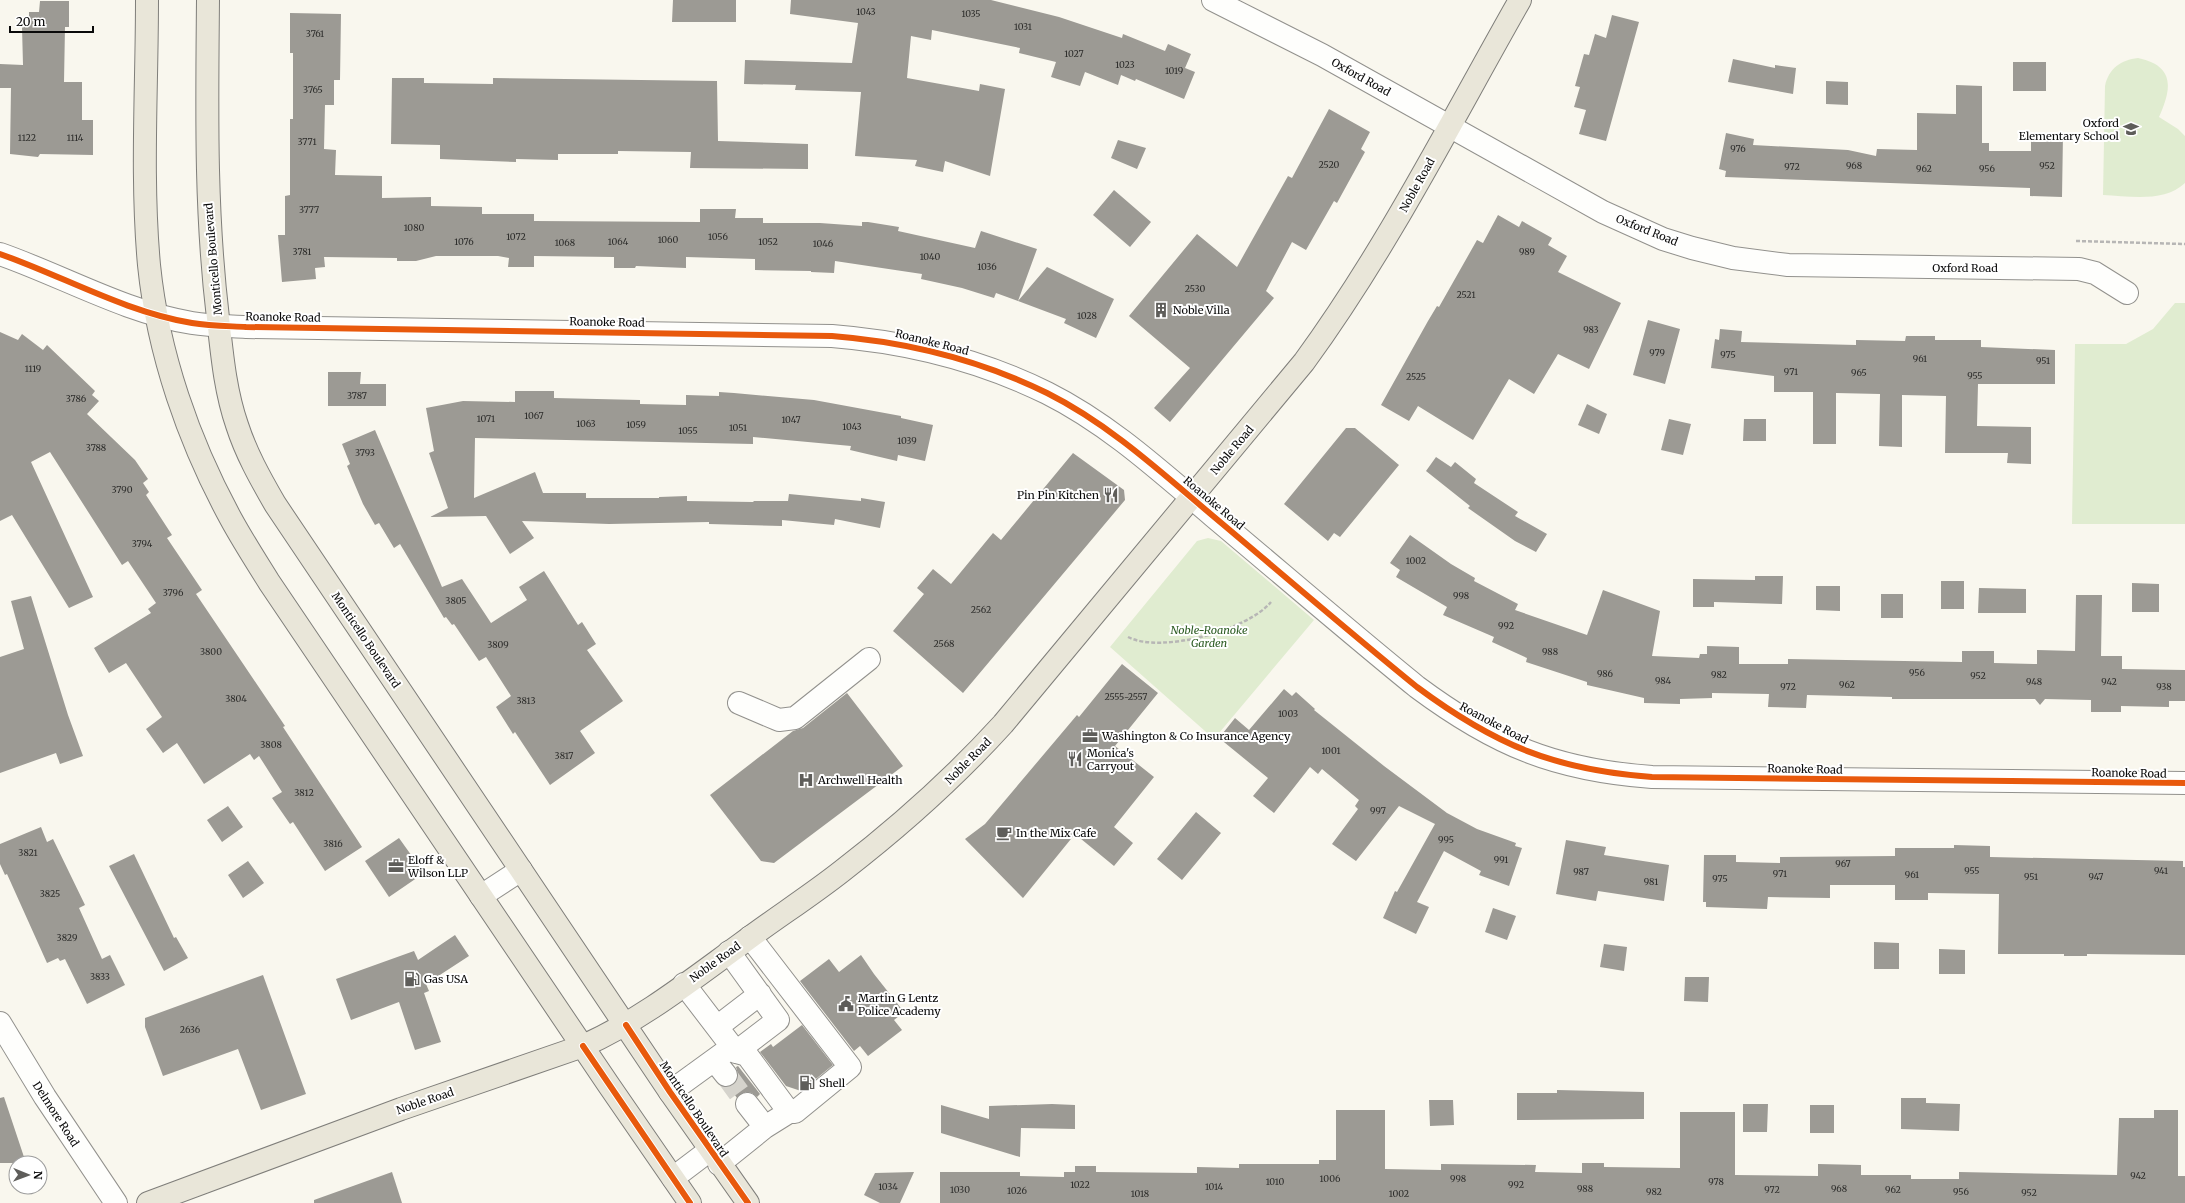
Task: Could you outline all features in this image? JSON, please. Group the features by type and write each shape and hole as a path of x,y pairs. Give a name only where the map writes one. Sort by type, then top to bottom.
{"main road":[{"path":"147,0 145,210 149,267 157,315 166,355 184,414 207,470 232,520 269,582 690,1203"},
{"name":"Monticello Boulevard","path":"208,0 207,177 212,269 230,399 245,447 275,504 670,1092 714,1157 748,1203"},
{"name":"Noble Road","path":"148,1203 402,1109 583,1046 626,1025 840,872 887,835 976,753 1003,724 1288,382 1336,317 1386,241 1520,0"}],"street":[{"name":"Oxford Road","path":"1213,0 1286,36 1603,212 1663,239 1715,254 1767,263 1810,266 2079,269 2095,273 2127,293"},
{"name":"Roanoke Road","path":"0,254 117,302 157,315 191,323 219,325 796,334 838,336 897,343 950,355 981,366 1048,394 1094,420 1157,468 1387,663 1438,702 1488,734 1551,761 1602,773 1652,777 2185,784"},
{"path":"739,703 778,720 795,718 869,659"},
{"path":"481,896 521,870"},
{"path":"673,1178 765,1128 789,1112 795,1112 850,1067 750,937"},
{"path":"670,1092 720,1067 734,1050 778,1020 729,952"},
{"path":"684,984 734,1050 747,1056 789,1112"},
{"path":"717,1027 760,994"},
{"name":"Delmore Road","path":"0,1023 41,1091 116,1203"},
{"path":"748,1104 765,1128"}],"path":[{"path":"2076,241 2185,244"},
{"path":"1128,637 1136,641 1150,643 1167,644 1182,641 1242,623 1257,616 1272,602"}],"green space":[{"path":"2138,58 2159,67 2167,80 2168,88 2159,117 2178,129 2185,136 2185,183 2177,189 2157,196 2135,197 2103,195 2105,86 2109,74 2117,66 2126,61"},
{"path":"2175,303 2185,303 2185,524 2072,524 2075,344 2126,344 2153,329"},
{"name":"Noble-Roanoke Garden","path":"1208,538 1221,541 1314,620 1214,739 1110,647 1197,541"}],"building":[{"path":"673,0 736,0 736,22 672,22"},
{"path":"791,0 991,0 1059,17 1122,38 1123,34 1165,51 1168,44 1191,54 1185,68 1195,72 1184,99 1136,79 1135,81 1121,75 1118,85 1085,72 1080,86 1051,77 1056,62 1019,53 1020,48 932,30 931,40 911,36 907,78 979,91 980,84 1005,89 990,176 945,161 943,172 915,166 917,160 855,156 861,92 795,90 796,85 744,84 745,60 852,63 858,23 790,14"},
{"path":"40,1 69,1 69,27 65,27 64,82 82,82 82,120 93,120 93,155 40,154 38,157 10,154 11,88 0,88 0,64 23,65 22,27 29,27 29,12 39,12"},
{"path":"290,13 341,14 340,80 334,80 334,105 325,105 324,149 336,150 335,175 382,176 382,198 431,197 431,206 482,207 482,214 534,214 534,221 700,222 700,209 736,209 735,218 763,218 763,223 820,223 862,226 862,222 868,222 899,227 898,231 975,248 981,231 1037,249 1018,301 996,293 994,298 962,288 921,279 922,274 835,261 834,273 755,270 755,259 686,257 686,268 636,266 635,268 614,268 614,257 534,256 534,267 508,267 509,258 498,256 436,256 416,261 397,261 397,258 324,257 325,267 315,268 316,279 282,282 278,235 285,235 285,196 290,195 290,119 293,119 293,53 290,53"},
{"path":"1612,15 1639,22 1606,141 1579,134 1586,110 1574,107 1580,87 1575,86 1584,54 1589,55 1595,34 1606,38"},
{"path":"1733,59 1775,68 1775,65 1796,68 1793,94 1728,82"},
{"path":"2013,62 2046,62 2046,91 2013,91"},
{"path":"392,78 424,78 424,83 493,84 493,78 717,81 718,141 808,144 808,169 690,168 691,152 618,151 618,154 558,154 558,160 516,159 516,162 440,159 440,145 391,144"},
{"path":"1826,81 1848,82 1848,105 1826,104"},
{"path":"1956,85 1982,86 1982,143 1989,143 1989,151 2031,151 2031,133 2063,134 2062,197 2030,196 2030,188 1725,177 1726,171 1719,169 1726,133 1754,139 1753,145 1848,150 1876,156 1877,149 1917,150 1917,113 1956,114"},
{"path":"1329,109 1370,132 1361,149 1365,152 1337,203 1334,201 1306,250 1292,242 1266,291 1274,298 1170,422 1154,408 1190,368 1129,316 1197,234 1237,267 1288,176 1292,178"},
{"path":"1118,140 1146,148 1137,169 1111,158"},
{"path":"1114,190 1151,222 1130,247 1093,215"},
{"path":"1498,215 1519,227 1522,221 1552,238 1548,245 1567,256 1558,272 1621,303 1589,369 1558,354 1534,394 1509,379 1473,440 1418,406 1409,421 1381,405 1428,321 1437,306 1439,307 1477,240 1483,243"},
{"path":"1047,267 1114,299 1096,338 1064,323 1066,319 1018,301"},
{"path":"1648,320 1680,329 1665,384 1633,375"},
{"path":"1720,329 1742,331 1741,342 1856,345 1856,340 1905,341 1906,336 1935,336 1935,340 1981,340 1981,347 2055,350 2055,384 1978,384 1977,426 2031,427 2031,464 2007,463 2008,453 1945,453 1946,396 1902,395 1902,447 1879,446 1880,394 1836,393 1836,444 1813,444 1813,392 1774,392 1774,376 1711,368 1715,339 1719,340"},
{"path":"0,332 18,340 22,334 43,350 47,345 95,391 92,395 99,401 87,414 135,460 148,479 143,483 149,492 146,495 172,535 167,538 202,590 196,594 285,726 283,727 362,847 325,871 293,822 290,824 272,798 282,792 259,756 254,760 250,754 204,784 177,743 163,753 146,729 162,717 126,663 109,673 94,648 151,613 148,609 156,603 128,561 122,565 50,452 31,462 93,597 69,608 12,515 0,521"},
{"path":"328,372 361,372 360,384 386,384 386,406 328,406"},
{"path":"515,391 554,391 554,398 640,400 640,404 686,405 686,395 719,396 719,392 734,393 814,400 901,416 901,418 933,425 925,461 898,455 897,461 850,450 851,446 753,437 753,444 475,438 474,498 535,472 543,493 586,493 586,498 659,498 687,496 687,501 753,502 788,501 789,494 861,501 861,498 885,502 880,528 835,519 834,525 782,520 782,526 709,524 709,522 609,524 522,521 534,538 510,554 486,516 430,517 448,508 429,453 434,451 426,408 463,401 515,402"},
{"path":"1587,404 1607,414 1599,434 1578,425"},
{"path":"1669,419 1691,424 1683,455 1661,450"},
{"path":"1744,419 1766,419 1766,441 1743,441"},
{"path":"1346,428 1355,428 1399,465 1340,537 1334,533 1328,541 1284,504"},
{"path":"375,430 442,587 462,579 491,623 527,600 519,587 544,571 578,625 582,622 596,644 587,650 623,701 580,731 595,753 550,785 515,732 513,734 496,707 511,696 486,657 479,661 454,624 452,625 446,617 444,618 400,544 394,548 379,523 375,525 363,504 347,466 350,464 342,444"},
{"path":"1073,453 1124,490 1125,500 963,693 893,631 924,594 917,588 933,569 951,584 993,533 1001,540"},
{"path":"1436,457 1451,467 1455,462 1476,479 1474,483 1518,512 1515,516 1547,534 1536,552 1515,541 1468,508 1470,506 1426,471"},
{"path":"1410,535 1451,564 1475,578 1474,581 1518,604 1515,610 1587,635 1603,590 1660,611 1652,656 1699,658 1700,654 1707,654 1707,646 1739,647 1739,664 1788,664 1788,659 1962,662 1962,651 1994,651 1994,663 2037,664 2037,650 2075,651 2076,595 2102,595 2101,656 2122,656 2122,669 2185,670 2185,701 2169,701 2169,707 2121,706 2121,712 2091,712 2091,700 2045,699 2040,705 2035,699 1892,699 1892,697 1807,695 1806,708 1768,707 1769,694 1712,693 1712,698 1680,699 1680,704 1644,703 1644,698 1587,685 1587,682 1526,662 1527,658 1492,642 1494,637 1443,615 1447,607 1396,577 1400,570 1390,563"},
{"path":"1755,576 1783,576 1782,604 1714,602 1714,607 1693,607 1693,579 1755,580"},
{"path":"1941,581 1964,581 1964,609 1941,609"},
{"path":"2132,583 2159,584 2159,612 2132,612"},
{"path":"1816,586 1840,586 1840,611 1816,610"},
{"path":"1979,588 2026,589 2026,613 1978,613"},
{"path":"1881,594 1903,594 1903,618 1881,618"},
{"path":"31,596 68,715 83,756 60,764 56,753 0,773 0,657 24,649 11,601"},
{"path":"1122,664 1158,693 1115,746 1154,777 1114,827 1133,843 1114,866 1075,834 1023,898 965,839 985,824 1077,715 1079,717"},
{"path":"1284,689 1292,696 1296,692 1315,709 1314,710 1384,766 1447,813 1477,829 1516,843 1515,846 1522,848 1509,886 1479,875 1481,871 1444,851 1417,902 1429,907 1416,934 1383,918 1395,891 1397,892 1435,824 1399,806 1356,861 1332,844 1358,809 1355,806 1359,800 1322,769 1318,774 1310,767 1274,813 1253,796 1268,778 1219,738 1235,718 1249,730"},
{"name":"Archwell Health","path":"847,693 903,766 774,863 761,861 710,795 793,731 803,728"},
{"path":"228,806 243,827 222,842 207,820"},
{"path":"1196,812 1221,833 1182,880 1157,859"},
{"path":"41,827 47,842 53,839 85,905 79,908 102,959 110,955 125,985 87,1004 65,959 60,961 58,958 47,963 7,874 5,875 0,864 0,844"},
{"path":"399,838 424,873 389,897 365,861"},
{"path":"1566,840 1606,847 1604,855 1669,865 1664,901 1598,891 1596,901 1556,894"},
{"path":"1954,845 1990,846 1990,857 2183,861 2183,867 2185,867 2185,955 2087,954 2087,956 2064,956 2064,954 1998,954 1999,894 1928,893 1928,900 1895,900 1895,885 1830,885 1830,898 1768,897 1767,909 1706,907 1706,902 1703,902 1704,855 1736,855 1736,862 1780,863 1780,857 1895,856 1895,848 1954,848"},
{"path":"134,854 174,938 176,937 188,958 164,971 109,866"},
{"path":"248,861 264,883 243,898 228,875"},
{"path":"1493,908 1516,916 1507,940 1485,932"},
{"path":"455,935 469,956 426,984 429,991 424,993 441,1042 415,1050 399,1002 351,1020 336,979 414,951 418,960"},
{"path":"1874,942 1899,943 1899,969 1874,969"},
{"path":"1604,944 1627,947 1624,971 1600,967"},
{"path":"1939,949 1965,950 1965,974 1939,974"},
{"name":"Martin G Lentz Police Academy","path":"861,955 904,1012 894,1020 902,1030 868,1056 860,1046 854,1051 800,981 829,959 839,972"},
{"path":"263,975 306,1094 261,1110 238,1049 163,1076 145,1027 145,1018"},
{"path":"1685,977 1709,977 1708,1002 1684,1001"},
{"path":"802,1025 833,1065 801,1091 786,1086 760,1052 771,1044 773,1047"},
{"path":"738,1066 760,1094 757,1097 752,1093 746,1092 737,1098 729,1087 737,1080 738,1074 736,1067"},
{"path":"1557,1090 1644,1092 1644,1119 1517,1120 1517,1093 1557,1093"},
{"path":"4,1097 23,1155 8,1155 8,1163 0,1163 0,1098"},
{"path":"1901,1098 1926,1098 1926,1103 1960,1104 1959,1131 1901,1129"},
{"path":"1429,1100 1453,1100 1454,1125 1430,1126"},
{"path":"1052,1104 1075,1105 1075,1129 1021,1128 1020,1157 941,1133 941,1105 989,1119 989,1106"},
{"path":"1743,1104 1768,1104 1767,1132 1743,1132"},
{"path":"1810,1105 1834,1105 1834,1133 1810,1133"},
{"path":"1336,1110 1385,1110 1385,1169 1441,1170 1441,1164 1536,1165 1535,1172 1582,1173 1582,1163 1604,1163 1604,1167 1680,1168 1680,1112 1735,1112 1735,1175 1818,1176 1818,1164 1861,1165 1861,1175 1911,1175 1911,1179 1959,1179 1959,1172 2117,1175 2119,1118 2154,1118 2154,1110 2178,1110 2178,1176 2185,1176 2185,1203 940,1203 940,1172 1020,1172 1020,1176 1064,1177 1064,1172 1075,1172 1075,1166 1096,1166 1096,1172 1197,1173 1197,1167 1239,1168 1239,1164 1319,1164 1319,1160 1336,1160"},
{"path":"392,1172 402,1203 314,1203 314,1200"},
{"path":"914,1172 900,1203 880,1203 864,1195 875,1173"}],"tunnel":[{"path":"726,1075 747,1104"}],"cycle path":[{"path":"0,254 94,293 143,311 167,318 206,325 246,327 832,336 916,348 970,362 1022,381 1070,405 1092,419 1154,466 1417,687 1473,725 1527,751 1556,761 1617,774 1652,777 2185,783"},
{"path":"626,1025 670,1092 748,1203"},
{"path":"583,1046 690,1203"}],"place":[{"name":"Oxford Elementary School","path":"2131,129"},
{"name":"Noble Villa","path":"1161,310"},
{"name":"Pin Pin Kitchen","path":"1111,495"},
{"name":"Washington & Co Insurance Agency","path":"1090,736"},
{"name":"Monica's Carryout","path":"1075,759"},
{"name":"Archwell Health","path":"806,780"},
{"name":"In the Mix Cafe","path":"1004,833"},
{"name":"Eloff & Wilson LLP","path":"396,866"},
{"name":"Gas USA","path":"412,979"},
{"name":"Martin G Lentz Police Academy","path":"846,1004"},
{"name":"Shell","path":"807,1083"}]}
